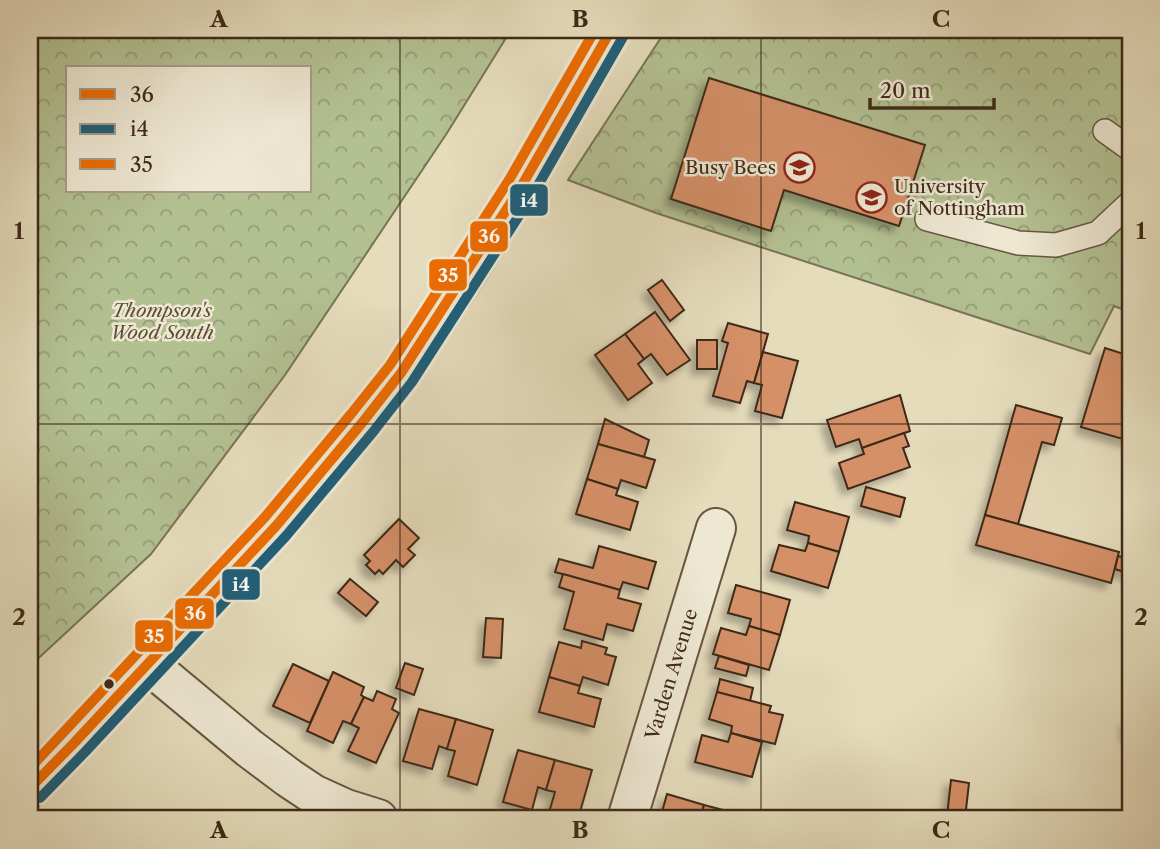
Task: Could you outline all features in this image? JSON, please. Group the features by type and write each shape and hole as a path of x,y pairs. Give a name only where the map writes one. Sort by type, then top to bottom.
{"highway":[{"path":"30,788 276,526 401,373 522,187 611,30"}],"street":[{"name":"Varden Avenue","path":"626,819 716,528"},
{"path":"148,663 289,778 313,794 346,809 378,819"}],"lane":[{"path":"1105,131 1130,149"},
{"path":"927,219 1018,243 1056,245 1098,233 1130,203"}],"green space":[{"name":"Thompson's Wood South","path":"30,30 511,30 447,133 285,375 151,554 30,666"},
{"name":"University of Nottingham","path":"666,30 1130,30 1130,312 1114,306 1090,354 656,213 568,180"}],"building":[{"name":"Busy Bees","path":"709,78 925,145 899,226 784,190 771,231 671,199"},
{"path":"662,280 684,310 670,321 648,290"},
{"path":"655,312 690,360 667,375 651,354 644,359 625,334"},
{"path":"728,323 768,334 754,383 747,381 740,403 713,396 728,343 722,341"},
{"path":"625,334 644,359 638,364 652,383 628,400 595,355"},
{"path":"697,340 717,340 717,369 697,369"},
{"path":"1105,348 1130,356 1130,441 1081,427"},
{"path":"763,352 798,361 782,418 755,411 762,385 754,383"},
{"path":"900,395 910,431 862,448 859,439 836,447 827,420"},
{"path":"1016,405 1062,418 1054,445 1042,442 1018,524 985,515"},
{"path":"605,419 649,440 644,457 598,444"},
{"path":"904,433 909,446 903,448 910,467 848,489 839,463 864,454 862,448"},
{"path":"598,444 655,460 646,488 621,480 618,489 587,479"},
{"path":"587,479 618,489 616,495 638,502 630,530 576,514"},
{"path":"866,487 905,498 900,517 861,506"},
{"path":"795,502 849,517 839,552 808,543 809,536 787,530"},
{"path":"985,515 1119,552 1111,583 976,545"},
{"path":"399,519 419,538 408,549 415,555 403,567 396,560 383,574 379,570 375,574 366,565 370,561 364,555"},
{"path":"808,543 839,552 828,588 771,571 779,545 805,551"},
{"path":"599,546 656,562 648,589 623,582 620,590 555,572 559,559 593,568"},
{"path":"1118,556 1130,559 1130,574 1115,569"},
{"path":"563,574 620,590 618,598 641,604 633,631 607,624 603,640 564,629 574,592 559,587"},
{"path":"350,579 378,602 366,616 338,593"},
{"path":"736,585 790,600 780,635 749,626 751,619 728,613"},
{"path":"486,618 503,619 501,658 483,657"},
{"path":"749,626 780,635 769,670 713,654 721,628 746,635"},
{"path":"582,641 607,648 605,654 616,657 608,685 583,677 580,686 549,677 559,642 581,648"},
{"path":"719,656 749,665 746,676 715,668"},
{"path":"405,663 423,669 414,695 396,688"},
{"path":"293,664 329,681 310,723 273,706"},
{"path":"333,672 364,687 361,695 364,697 351,724 343,721 333,743 307,731"},
{"path":"549,677 580,686 578,693 601,699 594,727 539,712"},
{"path":"720,679 753,688 750,701 717,692"},
{"path":"377,691 396,699 392,709 399,713 376,763 348,751 359,728 351,724 364,697 373,701"},
{"path":"717,692 771,706 769,712 783,715 775,744 731,733 732,726 709,719"},
{"path":"419,709 456,719 447,749 439,746 432,769 403,761"},
{"path":"456,719 493,730 477,785 448,776 455,751 447,749"},
{"path":"1130,720 1130,737 1127,734 1126,721"},
{"path":"731,733 762,742 752,777 695,762 702,735 728,742"},
{"path":"518,750 555,760 546,790 538,787 532,810 503,802"},
{"path":"555,760 592,770 578,819 548,816 555,792 546,790"},
{"path":"951,780 969,783 965,818 947,816"},
{"path":"667,794 704,805 700,819 660,819"},
{"path":"704,805 742,815 740,819 700,819"}],"transit line":[{"name":"35","path":"30,768 265,517 390,365 509,180 595,30"},
{"name":"36","path":"30,788 276,526 401,373 521,187 611,30"},
{"name":"i4","path":"40,798 286,536 412,382 533,194 623,37"}],"place":[{"name":"Busy Bees","path":"799,167"},
{"name":"University of Nottingham","path":"871,197"}]}
